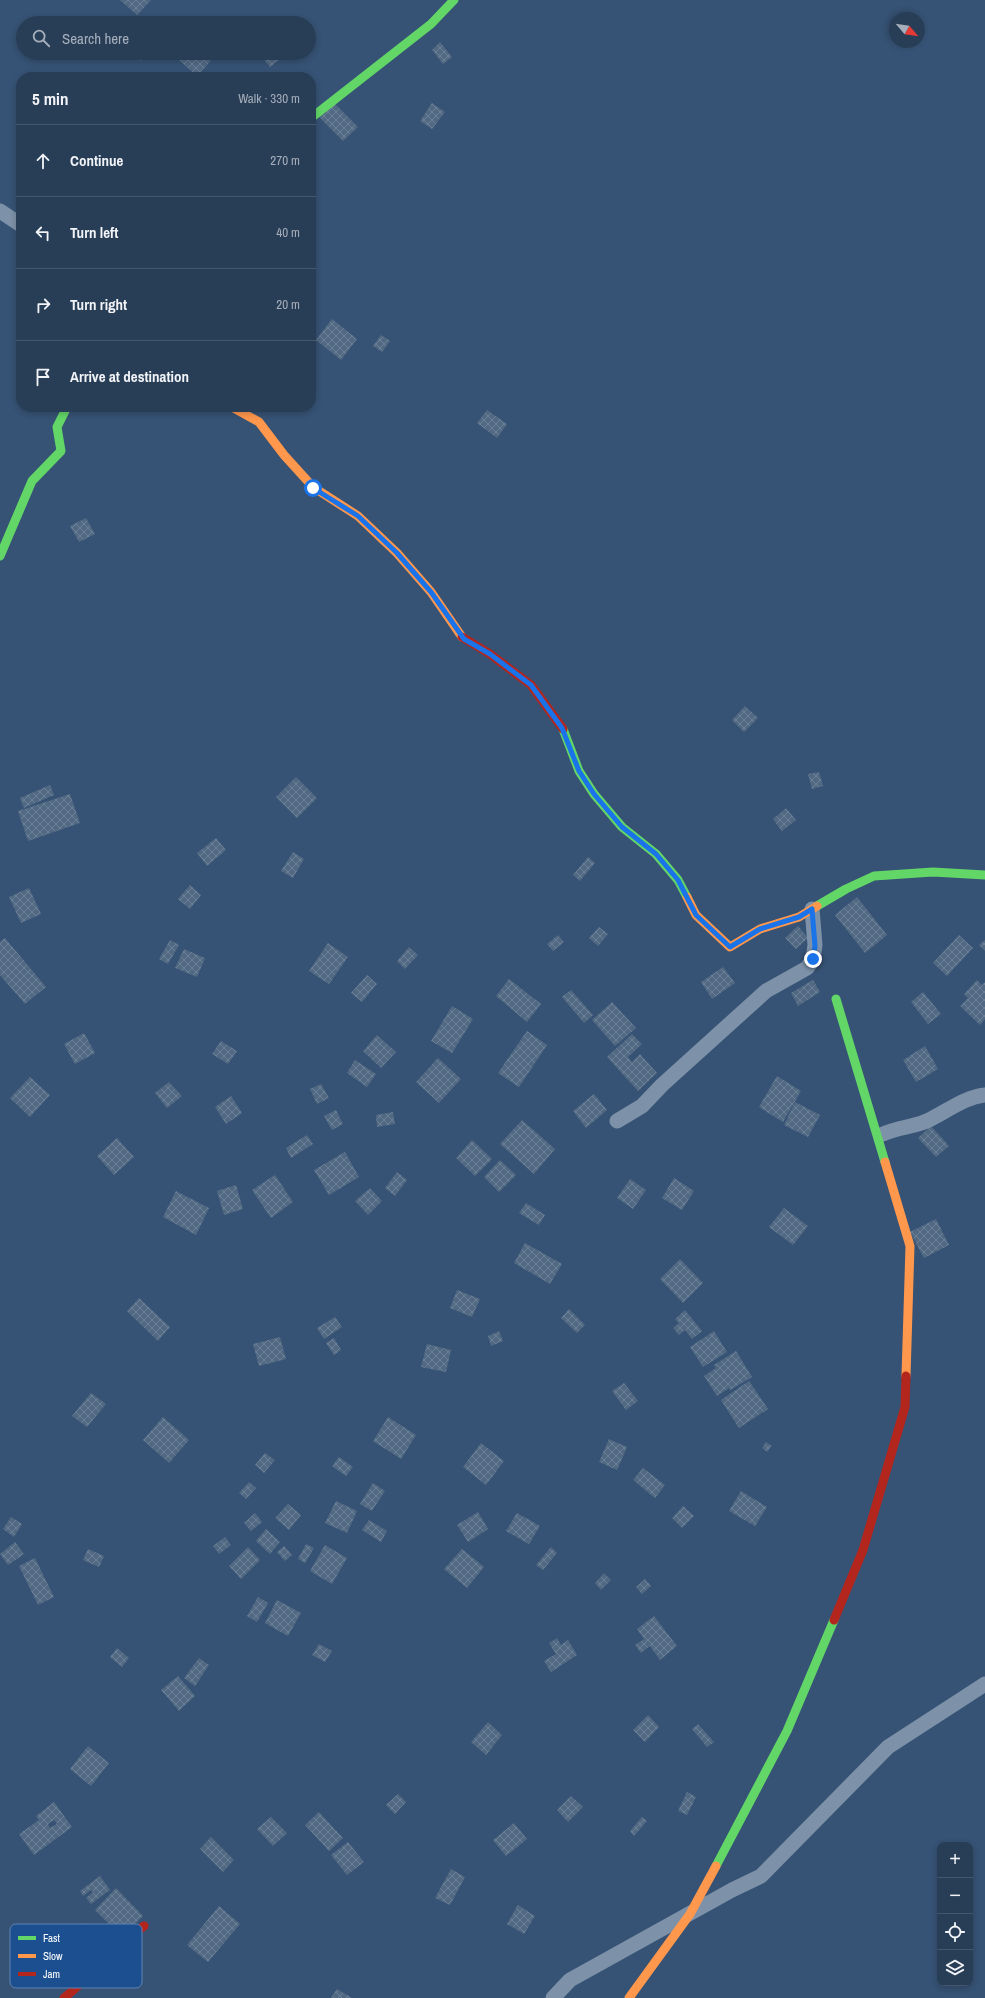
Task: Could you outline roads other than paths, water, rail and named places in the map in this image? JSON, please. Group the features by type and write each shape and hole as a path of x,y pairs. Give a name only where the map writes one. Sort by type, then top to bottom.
{"street":[{"path":"316,114 431,24 454,0"},
{"path":"0,211 16,222"},
{"path":"0,556 32,481 61,451 57,427 64,412"},
{"path":"241,412 259,422 284,455 313,488 358,516 397,553 431,592 464,639 490,654 531,685 562,728 579,771 594,794 622,827 660,859 678,880 696,915 730,947 760,929 799,917 846,889 874,876 933,872 985,875"},
{"path":"617,1121 642,1106 766,990 807,968 813,959 815,946 812,909"},
{"path":"629,1998 690,1914 790,1724 863,1550 905,1407 910,1246 836,999"},
{"path":"883,1134 930,1120 952,1106 978,1096 985,1095"},
{"path":"553,1998 570,1980 761,1876 888,1747 985,1684"},
{"path":"64,1998 76,1988"}]}
